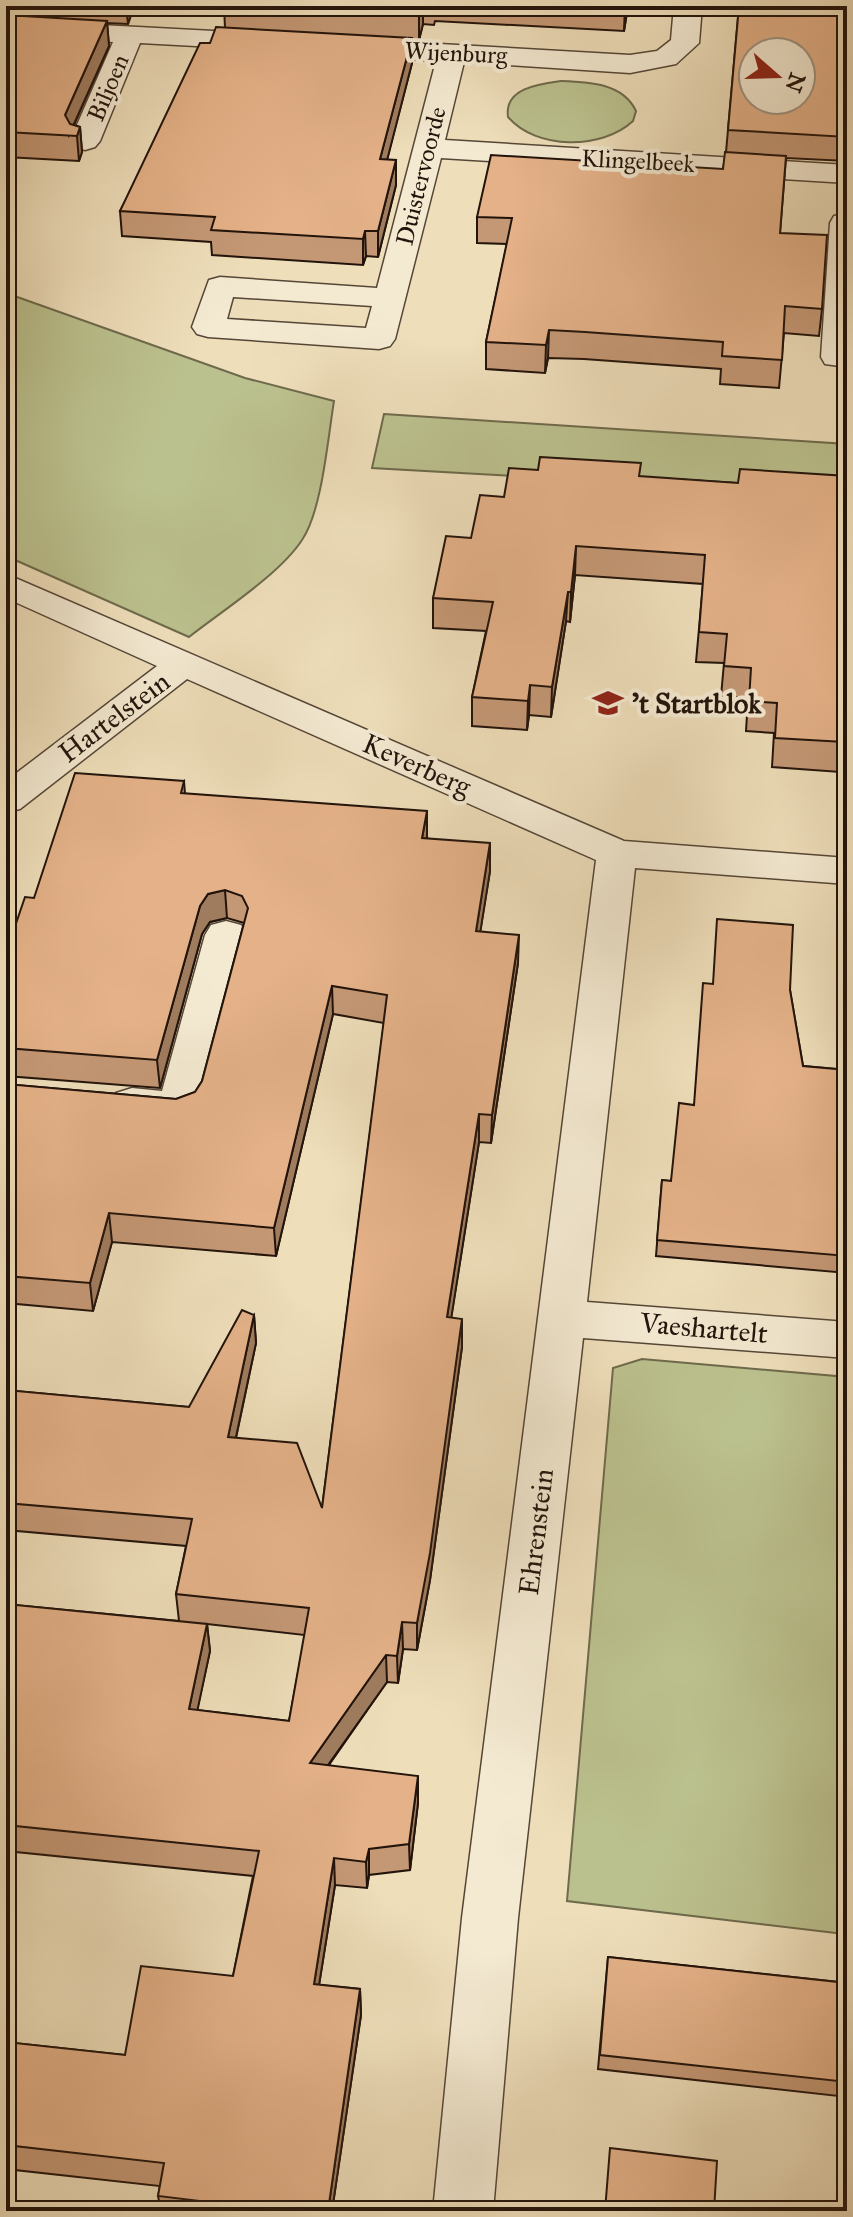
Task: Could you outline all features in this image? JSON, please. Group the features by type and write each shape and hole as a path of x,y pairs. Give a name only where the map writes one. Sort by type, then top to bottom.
{"street":[{"name":"Biljoen","path":"85,141 145,35 172,6"},
{"name":"Wijenburg","path":"6,28 630,64 666,58 685,43 688,6"},
{"name":"Duistervoorde","path":"390,298 220,287 208,327 379,339 390,298 429,148 452,53"},
{"name":"Klingelbeek","path":"429,148 847,174"},
{"path":"847,181 837,357 847,357"},
{"name":"Keverberg","path":"6,585 617,854 847,871"},
{"name":"Hartelstein","path":"6,800 183,664"},
{"name":"Ehrenstein","path":"463,2211 486,1958 617,854"},
{"path":"100,1102 179,1108 226,935"},
{"name":"Vaeshartelt","path":"561,1318 847,1340"}],"green space":[{"path":"561,81 614,89 636,111 633,121 620,131 604,137 569,142 535,136 508,117 508,107 517,94 534,86"},
{"path":"6,293 245,378 334,401 315,511 302,540 265,579 189,637 6,556"},
{"path":"384,414 847,444 847,495 372,468"},
{"path":"642,1359 847,1377 847,1932 844,1934 567,1901 613,1368"}],"building":[{"path":"247,6 421,6 419,15"},
{"path":"739,6 847,6 847,137 728,130"},
{"path":"6,15 107,21 65,115 70,124 80,127 77,136 6,132"},
{"path":"216,27 412,38 380,159 396,160 378,231 365,231 363,239 211,230 215,217 120,211 200,43 210,43"},
{"path":"725,152 786,156 780,233 827,235 822,309 785,306 782,360 722,356 723,342 585,332 549,330 546,345 486,342 512,218 477,217 491,155 723,169"},
{"path":"540,457 641,463 639,476 738,483 740,469 847,476 847,707 844,742 775,738 777,703 749,701 751,668 724,666 727,634 699,632 705,555 576,546 571,592 568,592 552,687 530,685 528,701 472,697 493,602 433,598 446,536 471,538 480,495 504,497 509,468 538,470"},
{"path":"75,773 184,781 181,793 427,811 422,838 490,843 476,931 519,935 492,1115 479,1114 447,1317 462,1319 430,1553 417,1623 402,1622 397,1656 386,1655 310,1763 418,1776 409,1844 369,1849 366,1862 334,1858 314,1984 360,1989 328,2211 215,2211 217,2203 158,2196 164,2163 6,2145 6,2042 125,2055 141,1966 233,1976 259,1851 6,1825 6,1604 207,1624 189,1709 289,1721 309,1608 176,1594 192,1519 6,1503 6,1390 189,1407 242,1310 254,1315 228,1437 297,1443 322,1508 387,995 332,986 274,1228 109,1213 90,1283 6,1276 6,1084 176,1099 195,1092 202,1081 248,908 242,896 225,890 208,894 200,906 157,1060 6,1048 6,953 25,897 34,898"},
{"path":"717,919 793,925 790,990 803,1066 847,1070 847,1256 657,1240 662,1180 671,1181 679,1103 694,1105 703,983 713,984"},
{"path":"608,1957 847,1983 847,2082 600,2055"},
{"path":"610,2148 717,2161 714,2211 605,2211"}],"place":[{"name":"'t Startblok","path":"608,703"}]}
